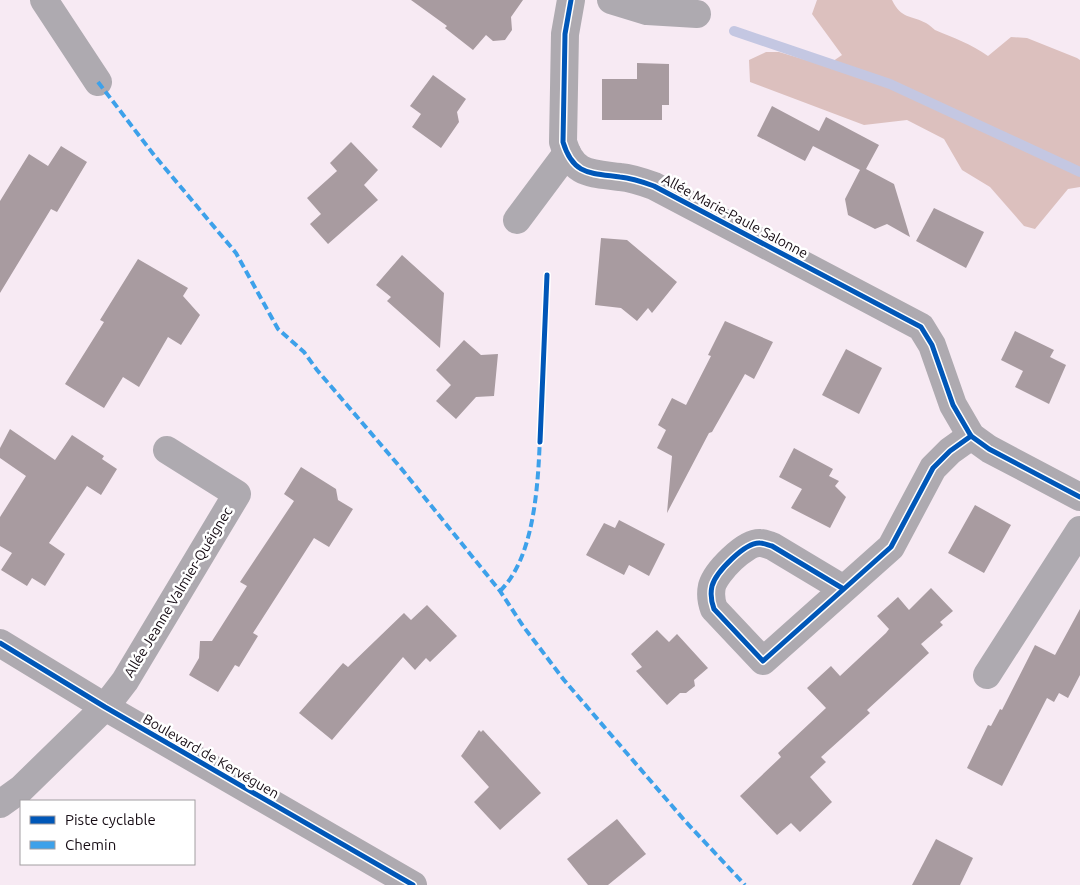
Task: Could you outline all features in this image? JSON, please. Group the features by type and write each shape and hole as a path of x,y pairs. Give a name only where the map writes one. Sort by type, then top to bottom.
{"street":[{"path":"44,0 98,82"},
{"path":"517,220 567,153 563,142 562,101 566,34 571,0"},
{"path":"611,0 647,11 697,14"},
{"name":"Allée Marie-Paule Salonne","path":"567,153 576,167 587,172 638,180 654,186 921,327 932,345 953,405 972,436 989,449 1080,497"},
{"path":"842,588 772,546 760,542 746,546 722,570 712,585 711,600 714,609 763,661 842,588 891,546 933,468 950,451 972,436"},
{"name":"Allée Jeanne Valmier-Quéignec","path":"105,707 126,681 236,494 167,450"},
{"path":"987,675 1080,530"},
{"name":"Boulevard de Kervéguen","path":"0,643 105,707 411,885"},
{"path":"0,804 21,789 105,707"}],"shaded area":[{"path":"817,0 892,0 903,14 921,20 935,30 969,45 988,56 1011,37 1027,38 1080,60 1080,187 1068,189 1035,229 1024,226 990,187 962,170 944,139 907,120 864,125 750,82 749,60 766,52 779,52 826,66 842,55 812,14"}],"building":[{"path":"411,0 523,0 511,17 512,30 505,40 493,41 486,35 473,50 445,28 447,26"},
{"path":"637,63 669,64 669,105 662,105 662,120 602,120 602,79 637,79"},
{"path":"433,75 466,99 457,112 459,122 441,148 412,127 421,114 410,106"},
{"path":"772,106 819,131 826,117 879,145 866,169 894,184 910,237 887,224 875,229 848,215 845,199 860,170 813,146 805,161 757,136"},
{"path":"351,142 378,170 364,185 378,200 328,244 310,224 321,214 307,198 337,171 330,163"},
{"path":"61,146 87,162 57,212 51,209 0,293 0,201 29,154 48,166"},
{"path":"934,208 984,232 966,268 916,241"},
{"path":"601,238 627,240 677,282 652,313 648,308 637,321 621,308 595,305"},
{"path":"402,255 444,293 440,348 387,301 391,297 376,285"},
{"path":"138,259 188,288 183,296 200,315 181,345 168,337 139,387 123,377 104,408 65,384 104,322 100,320"},
{"path":"725,321 773,342 754,379 745,374 712,432 709,433 667,513 672,456 657,448 666,430 658,425 672,398 686,405 711,356 708,355"},
{"path":"1015,331 1054,350 1050,357 1066,365 1049,404 1015,387 1023,371 1001,360"},
{"path":"464,340 481,355 498,354 494,396 476,397 456,419 436,401 451,385 436,370"},
{"path":"846,349 882,368 859,414 822,395"},
{"path":"10,429 55,460 72,435 104,456 102,459 117,469 101,495 87,486 49,543 65,554 45,586 32,578 27,586 1,570 12,553 0,546 0,517 26,476 0,458 0,448"},
{"path":"794,448 833,469 829,476 839,481 835,486 846,497 830,528 791,508 802,489 779,477"},
{"path":"301,467 336,489 338,500 353,509 329,547 314,538 253,633 258,636 239,667 235,665 218,692 189,675 199,658 200,641 212,641 247,586 240,582 294,501 284,494"},
{"path":"975,505 1011,525 984,573 948,553"},
{"path":"619,520 665,544 649,576 629,565 624,575 586,555 604,523 615,528"},
{"path":"931,588 953,611 940,622 943,625 921,644 929,653 867,710 870,713 821,757 826,762 810,777 832,802 800,832 791,823 777,835 740,796 781,757 778,753 826,708 807,688 831,666 840,676 886,633 889,629 877,616 898,597 909,610"},
{"path":"427,605 457,636 430,662 426,658 415,670 403,657 332,740 299,713 343,663 348,667 404,613 411,620"},
{"path":"1080,609 1080,675 1068,698 1059,693 1054,702 1047,698 1002,786 967,768 988,725 991,726 1000,709 1002,710 1035,645 1055,655"},
{"path":"657,630 669,642 677,634 708,668 694,680 695,686 686,693 680,693 667,705 636,671 642,667 631,654"},
{"path":"479,730 481,732 483,730 541,793 500,830 474,802 489,787 461,756"},
{"path":"617,819 646,854 608,885 588,885 567,859"},
{"path":"936,839 973,858 960,885 912,885"}],"waterway":[{"path":"734,31 890,84 1080,172"}],"marked path":[{"path":"98,82 154,155 236,253 278,329 304,352 317,370 400,467 500,591 523,626 564,680 685,821 745,885"},
{"path":"500,591 512,577 528,539 536,497 540,437"}],"cycle path":[{"path":"571,0 565,34 563,142 567,153 578,167 591,173 629,178 654,186 921,327 932,345 953,405 971,436 989,449 1080,497"},
{"path":"540,442 547,275"},
{"path":"842,588 772,546 760,543 739,552 725,566 712,586 711,598 714,609 763,661 891,547 933,468 950,451 971,436"},
{"path":"0,643 105,707 413,885"}]}
